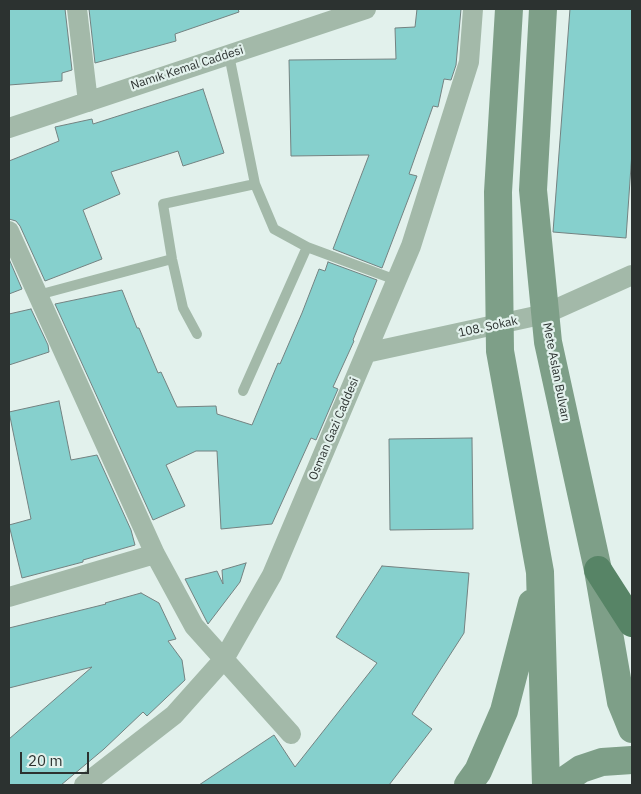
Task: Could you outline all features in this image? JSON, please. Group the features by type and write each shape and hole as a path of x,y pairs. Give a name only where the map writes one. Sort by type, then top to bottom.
{"highway":[{"path":"598,570 632,623"}],"main road":[{"path":"509,9 498,192 500,351 540,572 546,785"},
{"name":"Mete Aslan Bulvarı","path":"543,9 532,190 548,342 598,570 621,702 632,729"},
{"path":"468,785 478,771 504,711 540,572"},
{"path":"558,785 581,769 602,762 632,760"}],"street":[{"path":"77,9 88,102"},
{"name":"Namık Kemal Caddesi","path":"9,128 366,9"},
{"name":"Osman Gazi Caddesi","path":"84,785 174,715 224,658 272,575 411,246 469,62 473,9"},
{"path":"9,231 155,554 194,626 291,734"},
{"name":"108. Sokak","path":"366,353 545,314 632,275"},
{"path":"9,597 155,554"}],"lane":[{"path":"229,54 254,184 274,229 307,247 396,280"},
{"path":"197,334 183,308 172,259 163,204 254,184"},
{"path":"243,391 307,247"},
{"path":"38,295 172,259"}],"building":[{"path":"9,9 65,9 72,70 62,73 62,81 9,85"},
{"path":"89,9 238,9 239,12 175,34 176,41 95,63"},
{"path":"417,9 461,9 456,65 451,80 444,79 438,107 433,106 409,174 417,176 382,268 333,249 369,155 291,156 289,60 396,59 395,28 415,27"},
{"path":"570,9 632,9 632,152 626,238 553,232"},
{"path":"203,89 224,153 183,166 178,151 111,172 120,194 83,210 102,259 45,281 20,226 16,221 9,219 9,161 59,141 55,127 92,119 93,124"},
{"path":"9,259 22,289 9,294"},
{"path":"328,262 377,280 354,341 333,387 338,389 316,440 311,438 272,524 221,529 217,451 196,451 166,465 185,506 153,520 55,304 122,290 158,373 161,372 177,407 216,406 217,414 252,425 278,363 280,364 302,313 319,269 325,271"},
{"path":"31,309 48,345 49,352 9,365 9,314"},
{"path":"59,401 71,460 97,455 131,530 135,545 83,560 83,562 22,578 9,525 31,519 9,412"},
{"path":"472,438 473,529 390,530 389,439"},
{"path":"246,563 240,582 208,624 185,579 217,571 223,584 222,570"},
{"path":"382,566 469,573 464,633 412,714 432,729 389,785 199,785 274,735 295,767 377,663 336,637"},
{"path":"141,593 159,603 176,639 168,641 182,660 185,680 147,716 143,712 104,749 61,785 9,785 9,739 92,667 9,688 9,628 106,604"}]}
